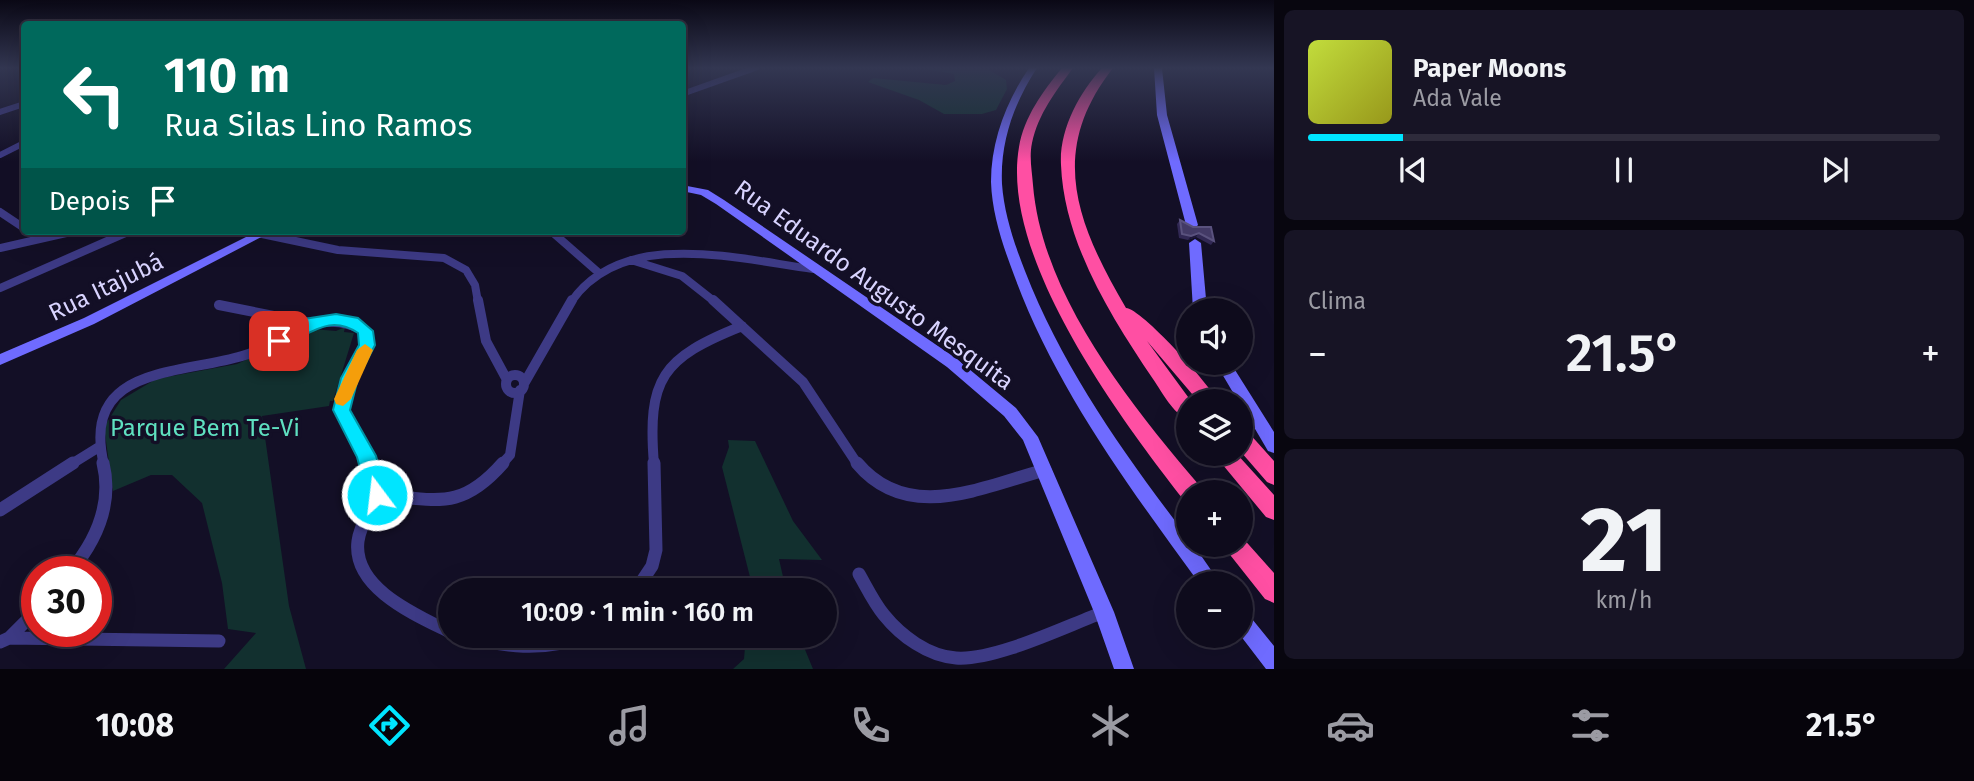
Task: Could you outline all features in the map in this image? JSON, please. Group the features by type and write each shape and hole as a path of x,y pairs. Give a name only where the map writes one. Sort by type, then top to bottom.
{"highway":[{"path":"1045,99 1034,121 1024,156 1030,216 1040,250 1063,305 1114,390 1182,480"},
{"path":"1085,99 1071,136 1067,162 1075,217 1117,306 1176,393"},
{"path":"1117,306 1147,330 1199,389"},
{"path":"1253,452 1274,476"},
{"path":"1235,466 1274,510"},
{"path":"1246,557 1274,591"}],"main road":[{"path":"1015,99 1009,110 1000,149 998,197 1010,244 1049,336 1086,402 1155,508 1202,571"},
{"path":"1160,99 1162,115 1192,225"},
{"name":"Rua Eduardo Augusto Mesquita","path":"686,189 704,192 720,202 989,391 1030,437 1104,612 1124,669"},
{"name":"Rua Itajubá","path":"0,360 89,321 259,235"},
{"path":"1195,243 1199,298"},
{"path":"1230,375 1274,446"},
{"path":"1253,636 1274,662"}],"street":[{"path":"0,104 11,107"},
{"path":"0,112 21,105"},
{"path":"0,155 21,144"},
{"path":"0,212 21,226"},
{"path":"28,235 30,241"},
{"path":"0,248 57,235"},
{"path":"277,235 338,250 444,258 466,270 475,285 485,341 507,380 517,376 523,386"},
{"path":"556,235 599,273"},
{"path":"0,288 108,236"},
{"path":"377,495 450,500 468,495 483,486 510,455 523,386 583,287 599,273 631,260 674,254 813,268"},
{"path":"674,254 673,261 682,276 790,368 813,394 850,458 868,477 893,490 918,498 935,499 1045,470"},
{"path":"631,260 682,276"},
{"path":"219,305 309,323 336,319 352,322 366,331 367,345 350,378 342,410 366,456 377,495 358,541 365,569 390,598 438,625"},
{"path":"80,556 101,522 107,485 98,429 102,415 120,393 155,371 242,356 279,341 309,323"},
{"path":"644,578 653,563 657,532 652,413 655,387 668,366 690,350 718,334 742,326"},
{"path":"0,510 99,447"},
{"path":"859,574 883,614 901,632 928,650 959,658 1013,645 1104,612"},
{"path":"4,640 21,625"},
{"path":"4,640 219,641"}],"green space":[{"path":"917,99 1002,99 996,110 982,114 944,114"},
{"name":"Parque Bem Te-Vi","path":"345,327 344,332 354,333 333,401 330,401 329,406 262,416 289,606 306,669 224,669 256,633 228,629 222,583 202,503 172,475 151,475 113,491 104,427 121,400 156,379 237,364 312,329 336,331"},
{"path":"728,440 755,441 793,521 822,560 779,559 783,578 750,578 722,467 729,447"},
{"path":"745,648 804,648 813,669 733,669 744,659"}],"building":[{"path":"1180,220 1193,227 1211,227 1214,241 1199,233 1191,236 1182,234"}],"slow traffic":[{"path":"343,399 350,378 365,350"}],"route":[{"path":"279,341 309,323 336,319 352,322 366,331 367,345 350,378 342,400 342,410 344,420 366,456 377,495"}]}
